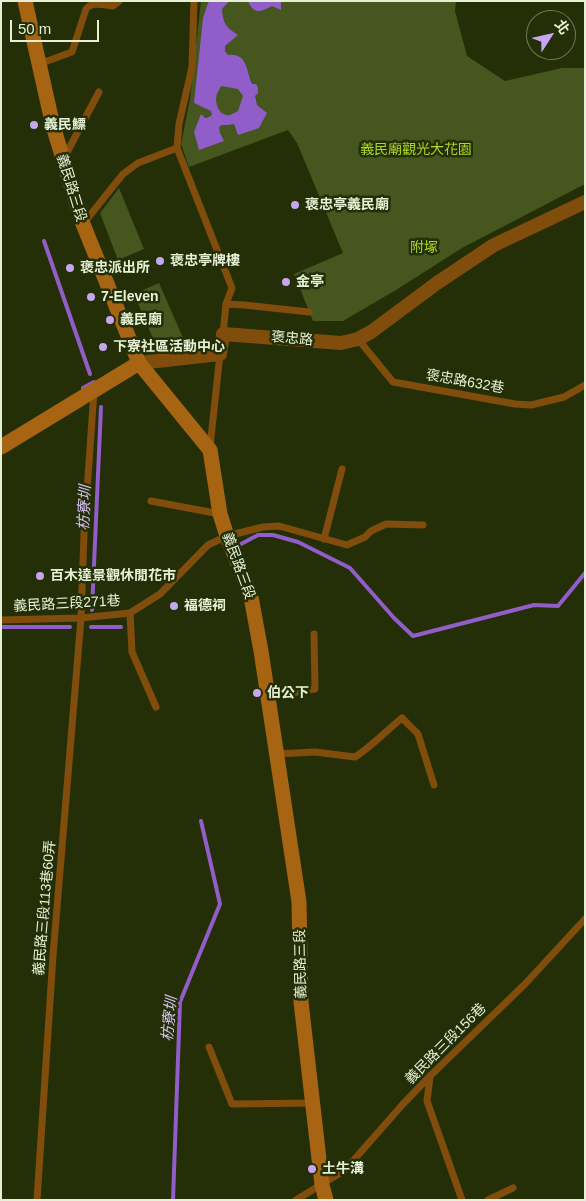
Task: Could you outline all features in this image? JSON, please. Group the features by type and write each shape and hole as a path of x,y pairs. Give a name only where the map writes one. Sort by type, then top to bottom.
{"street":[{"name":"義民路三段","path":"26,1 53,126 82,224 139,363 210,450 220,514 251,597 299,902 301,1002 322,1185 326,1200"},
{"name":"褒忠路","path":"223,334 341,343 358,339 371,332 437,283 494,245 585,202"},
{"path":"1,447 139,363 220,354 223,334"}],"lane":[{"path":"39,64 72,52 86,8 89,5 113,6 119,1"},
{"path":"195,1 192,67 179,124 177,148 232,288 226,304 223,334"},
{"path":"63,160 99,92"},
{"path":"82,224 123,174 138,163 177,148"},
{"path":"226,304 309,312"},
{"name":"褒忠路632巷","path":"358,339 393,382 515,404 531,405 564,397 585,385"},
{"path":"210,450 220,354"},
{"name":"義民路三段113巷60弄","path":"37,1200 53,956 81,618 84,534 94,391"},
{"path":"324,539 342,469"},
{"path":"151,500 220,514"},
{"name":"義民路三段271巷","path":"1,620 81,618 130,613 160,594 208,545 227,536 279,526 347,545 386,524 422,525"},
{"path":"130,613 132,652 156,708"},
{"path":"268,697 316,689 314,634"},
{"path":"277,754 315,752 355,757 369,748 382,734 402,718 418,734 434,785"},
{"name":"義民路三段156巷","path":"296,1200 346,1170 403,1104 525,984 585,918"},
{"path":"209,1047 232,1104 313,1102"},
{"path":"430,1076 427,1101 462,1200"},
{"path":"488,1200 513,1188"}],"green space":[{"name":"義民廟觀光大花園","path":"201,1 456,1 455,11 467,56 505,81 562,68 585,68 585,184 462,248 343,321 313,321 294,274 343,253 297,143 288,130 189,167 181,144 190,99"},
{"path":"119,188 144,249 118,260 100,213"},
{"path":"159,283 184,340 154,341 134,294"}],"shaded area":[{"path":"210,1 229,1 222,9 224,22 238,35 225,46 225,51 228,55 235,55 243,60 252,84 256,84 258,88 258,93 255,96 257,105 267,113 259,128 238,135 234,124 222,125 219,127 224,141 199,150 194,132 201,114 205,118 212,115 211,111 194,103 203,18","holes":["221,86 238,89 243,96 238,111 230,115 223,114 218,108 216,101"]},
{"path":"248,1 281,1 281,10 272,6 258,11 253,9"}],"waterway":[{"name":"枋寮圳","path":"44,241 90,374"},
{"path":"83,388 94,382"},
{"name":"枋寮圳","path":"92,610 101,407"},
{"path":"241,544 258,535 273,535 298,542 350,568 394,618 413,636 534,605 558,606 585,573"},
{"path":"1,627 70,627"},
{"name":"枋寮圳","path":"91,627 121,627"},
{"name":"枋寮圳","path":"173,1200 180,1002 220,904 201,821"}],"place":[{"name":"義民鰾","path":"34,125"},
{"name":"褒忠亭義民廟","path":"295,205"},
{"name":"褒忠亭牌樓","path":"160,261"},
{"name":"褒忠派出所","path":"70,268"},
{"name":"金亭","path":"286,282"},
{"name":"7-Eleven","path":"91,297"},
{"name":"義民廟","path":"110,320"},
{"name":"下寮社區活動中心","path":"103,347"},
{"name":"百木達景觀休閒花市","path":"40,576"},
{"name":"福德祠","path":"174,606"},
{"name":"伯公下","path":"257,693"},
{"name":"土牛溝","path":"312,1169"}],"park label":[{"name":"附塚","path":"424,248"}]}
